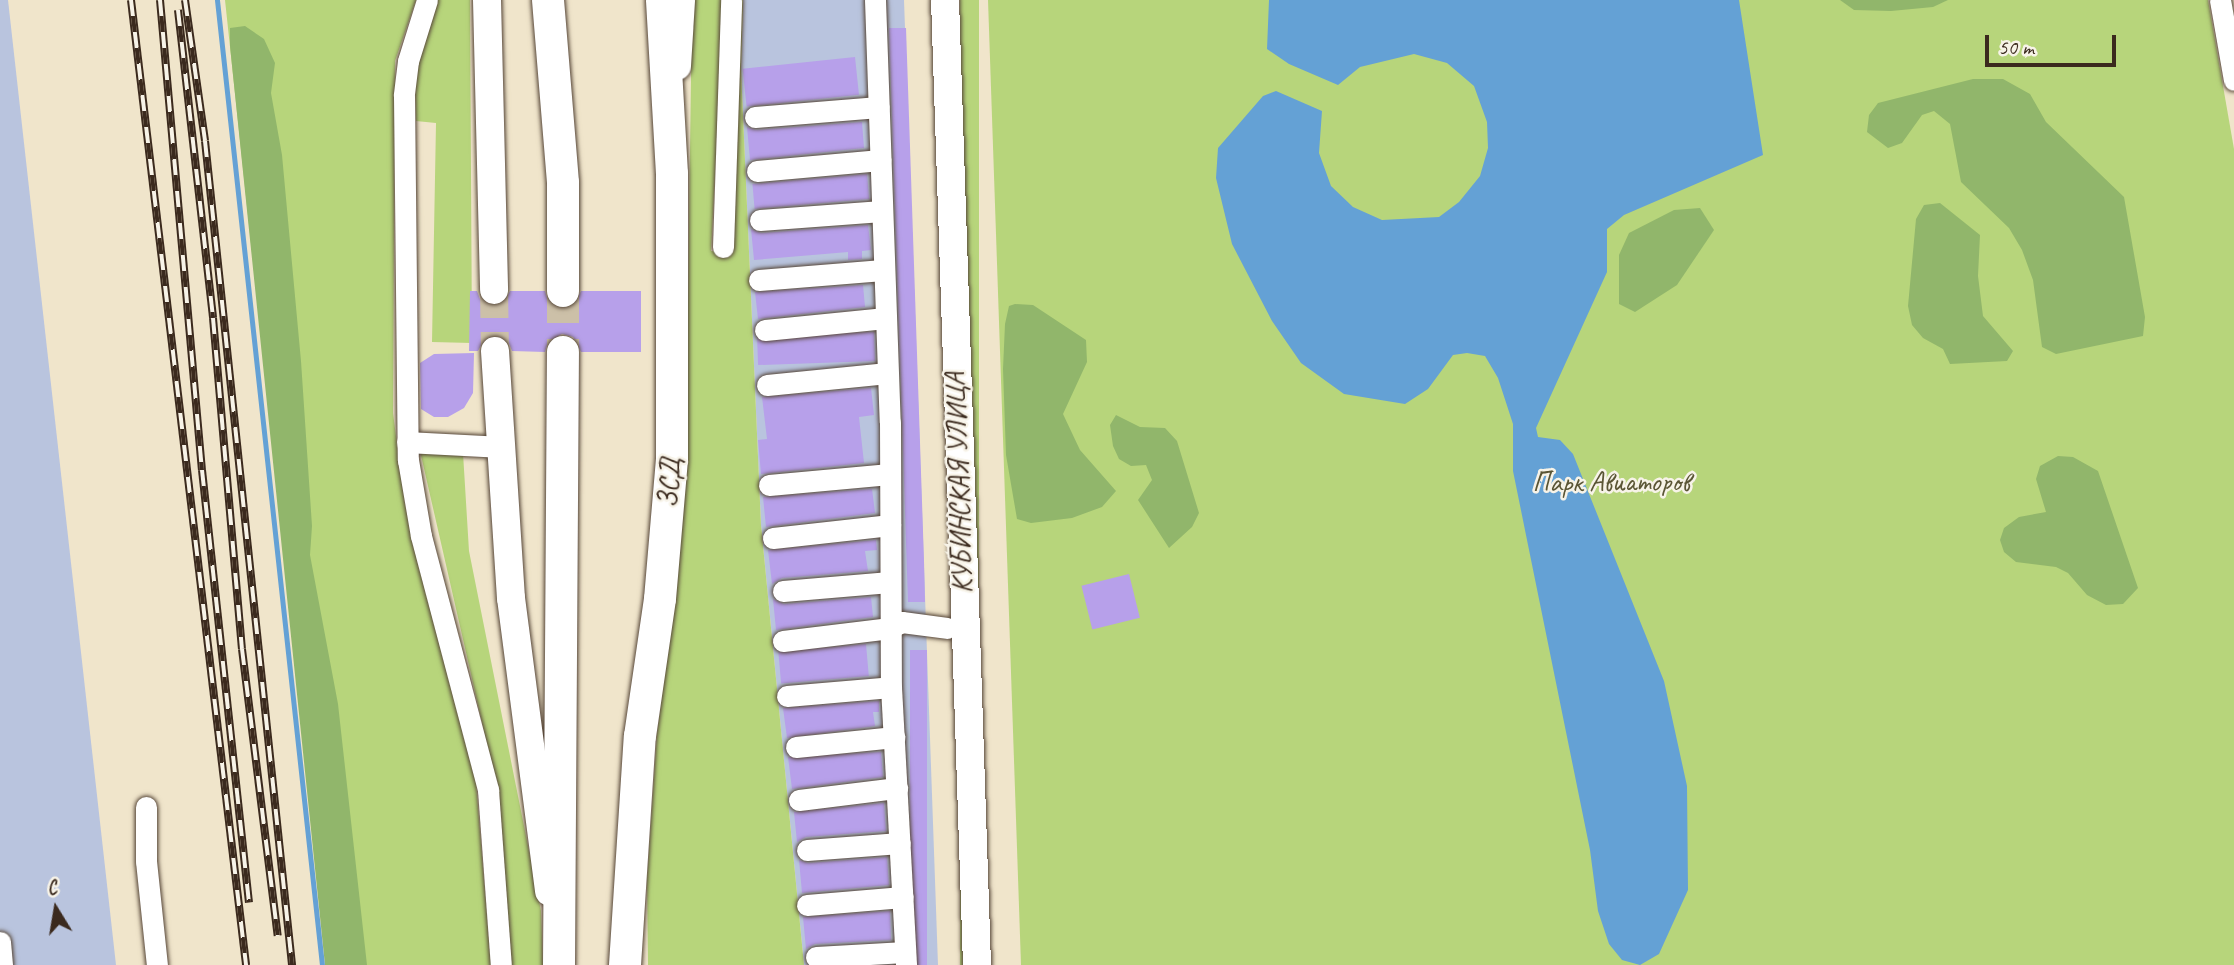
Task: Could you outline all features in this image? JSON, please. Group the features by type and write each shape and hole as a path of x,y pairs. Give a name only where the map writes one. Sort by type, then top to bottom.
{"highway":[{"path":"548,0 563,183 563,291"},
{"name":"ЗСД","path":"625,965 640,736 660,599 672,460 671,174 662,0"},
{"path":"558,965 563,352"}],"main road":[{"path":"487,0 494,290"},
{"path":"671,174 681,0"},
{"name":"КУБИНСКАЯ УЛИЦА","path":"926,0 955,627 977,965"},
{"name":"КУБИНСКАЯ УЛИЦА","path":"945,0 958,965"},
{"path":"495,351 511,598 558,965"}],"street":[{"path":"428,0 408,61 404,96 407,442 414,504 488,790 501,965"},
{"path":"723,247 731,0"},
{"path":"816,957 906,959 891,687 890,474 875,0"},
{"path":"2220,0 2234,80"},
{"path":"755,117 879,107"},
{"path":"757,171 881,160"},
{"path":"761,220 882,211"},
{"path":"759,280 883,270"},
{"path":"765,330 885,318"},
{"path":"767,385 887,373"},
{"path":"407,442 502,447"},
{"path":"769,485 890,474"},
{"path":"773,538 890,525"},
{"path":"783,591 890,582"},
{"path":"783,641 890,628 901,635 955,627"},
{"path":"787,696 891,687"},
{"path":"796,747 894,737"},
{"path":"799,800 897,788"},
{"path":"146,807 146,861 157,965"},
{"path":"807,850 900,843"},
{"path":"807,905 904,897"},
{"path":"0,942 2,965"}],"shaded area":[{"path":"0,0 8,0 116,965 0,965"},
{"path":"743,0 904,0 938,965 804,965 761,525 741,69"}],"green space":[{"path":"225,0 416,0 395,61 393,413 405,505 475,772 491,965 328,965"},
{"path":"435,0 470,0 472,343 432,342 436,123 416,121 415,69"},
{"path":"692,0 724,0 711,251 730,251 737,0 743,0 741,69 761,525 804,965 648,965 647,880 657,734 674,601 688,306"},
{"path":"960,0 979,0 979,965 960,965"},
{"name":"Парк Авиаторов","path":"988,0 2208,0 2234,149 2234,965 1021,965"},
{"path":"1840,0 1948,0 1933,7 1891,11 1854,10"},
{"path":"245,26 264,39 275,63 271,93 282,155 301,361 312,526 310,555 338,704 367,965 325,965 230,46 230,28"},
{"path":"1973,79 2003,79 2030,94 2046,122 2124,197 2145,317 2143,336 2056,354 2042,347 2033,280 2022,250 2009,228 1961,182 1950,124 1934,111 1922,115 1902,143 1888,148 1867,132 1869,115 1878,103"},
{"path":"1940,203 1980,235 1978,276 1983,316 2013,351 2007,361 1950,364 1943,349 1923,338 1912,325 1908,306 1916,219 1924,205"},
{"path":"1700,208 1714,230 1677,285 1635,312 1619,304 1619,255 1629,233 1674,210"},
{"path":"1033,305 1086,340 1087,362 1063,414 1080,450 1116,491 1102,507 1072,518 1031,523 1017,519 1006,455 1003,369 1005,324 1009,306"},
{"path":"1116,415 1140,427 1165,428 1177,441 1199,513 1192,527 1169,548 1138,500 1152,480 1146,465 1131,466 1119,459 1113,446 1110,425"},
{"path":"420,451 463,453 469,551 541,911 543,965 509,965 499,797"},
{"path":"2058,456 2073,457 2098,471 2138,588 2123,604 2106,605 2087,595 2068,573 2056,567 2016,562 2004,552 2000,540 2004,528 2019,517 2046,512 2036,479 2040,466"}],"water":[{"path":"1269,0 1739,0 1763,155 1624,215 1607,229 1607,272 1536,428 1538,437 1560,440 1573,454 1664,681 1687,786 1688,890 1659,954 1640,965 1622,960 1609,944 1598,911 1590,850 1513,471 1513,424 1498,378 1485,356 1467,353 1453,355 1428,389 1405,404 1344,394 1301,363 1272,321 1232,244 1216,178 1218,148 1263,96 1276,91 1322,111 1319,153 1331,186 1353,207 1382,220 1439,217 1459,202 1480,176 1488,148 1487,122 1474,86 1447,63 1414,54 1360,67 1338,85 1289,64 1267,49"}],"building":[{"path":"889,28 906,28 925,602 908,602"},
{"path":"855,57 859,95 747,107 743,69"},
{"path":"862,122 864,148 750,160 747,127 756,130"},
{"path":"867,174 869,199 755,209 752,184"},
{"path":"868,225 871,250 862,251 862,259 848,260 848,252 754,260 751,229 761,233"},
{"path":"863,285 865,307 758,319 755,292"},
{"path":"470,291 477,291 480,299 494,307 503,304 510,291 545,291 548,301 562,309 573,306 581,291 641,291 641,352 581,352 573,337 562,334 548,342 545,352 512,351 508,341 495,334 485,338 478,351 469,351"},
{"path":"874,332 875,361 758,365 757,336"},
{"path":"474,353 473,393 464,408 448,417 434,417 421,409 420,363 434,354"},
{"path":"871,388 874,415 859,417 864,463 761,474 758,440 767,439 762,397"},
{"path":"872,489 875,513 766,527 763,497"},
{"path":"876,540 877,550 865,551 868,571 782,578 772,584 768,550"},
{"path":"1129,574 1140,618 1092,630 1081,586"},
{"path":"871,597 873,617 776,630 773,599 784,604"},
{"path":"866,644 869,676 781,684 778,652"},
{"path":"910,650 927,650 927,965 910,965"},
{"path":"879,701 879,712 873,712 875,726 787,738 783,708"},
{"path":"881,752 883,777 792,789 788,757"},
{"path":"884,803 886,831 806,837 797,842 794,812"},
{"path":"887,857 889,885 802,893 799,860 808,863"},
{"path":"890,911 891,940 815,944 806,949 803,917"}],"waterway":[{"path":"217,0 322,965"}],"tunnel":[{"path":"494,290 495,351"},
{"path":"563,291 563,352"}],"railway":[{"path":"131,0 246,965"},
{"path":"160,0 202,470 249,902"},
{"path":"185,0 205,141 292,965"},
{"path":"178,10 213,318 242,649 278,936"}]}
